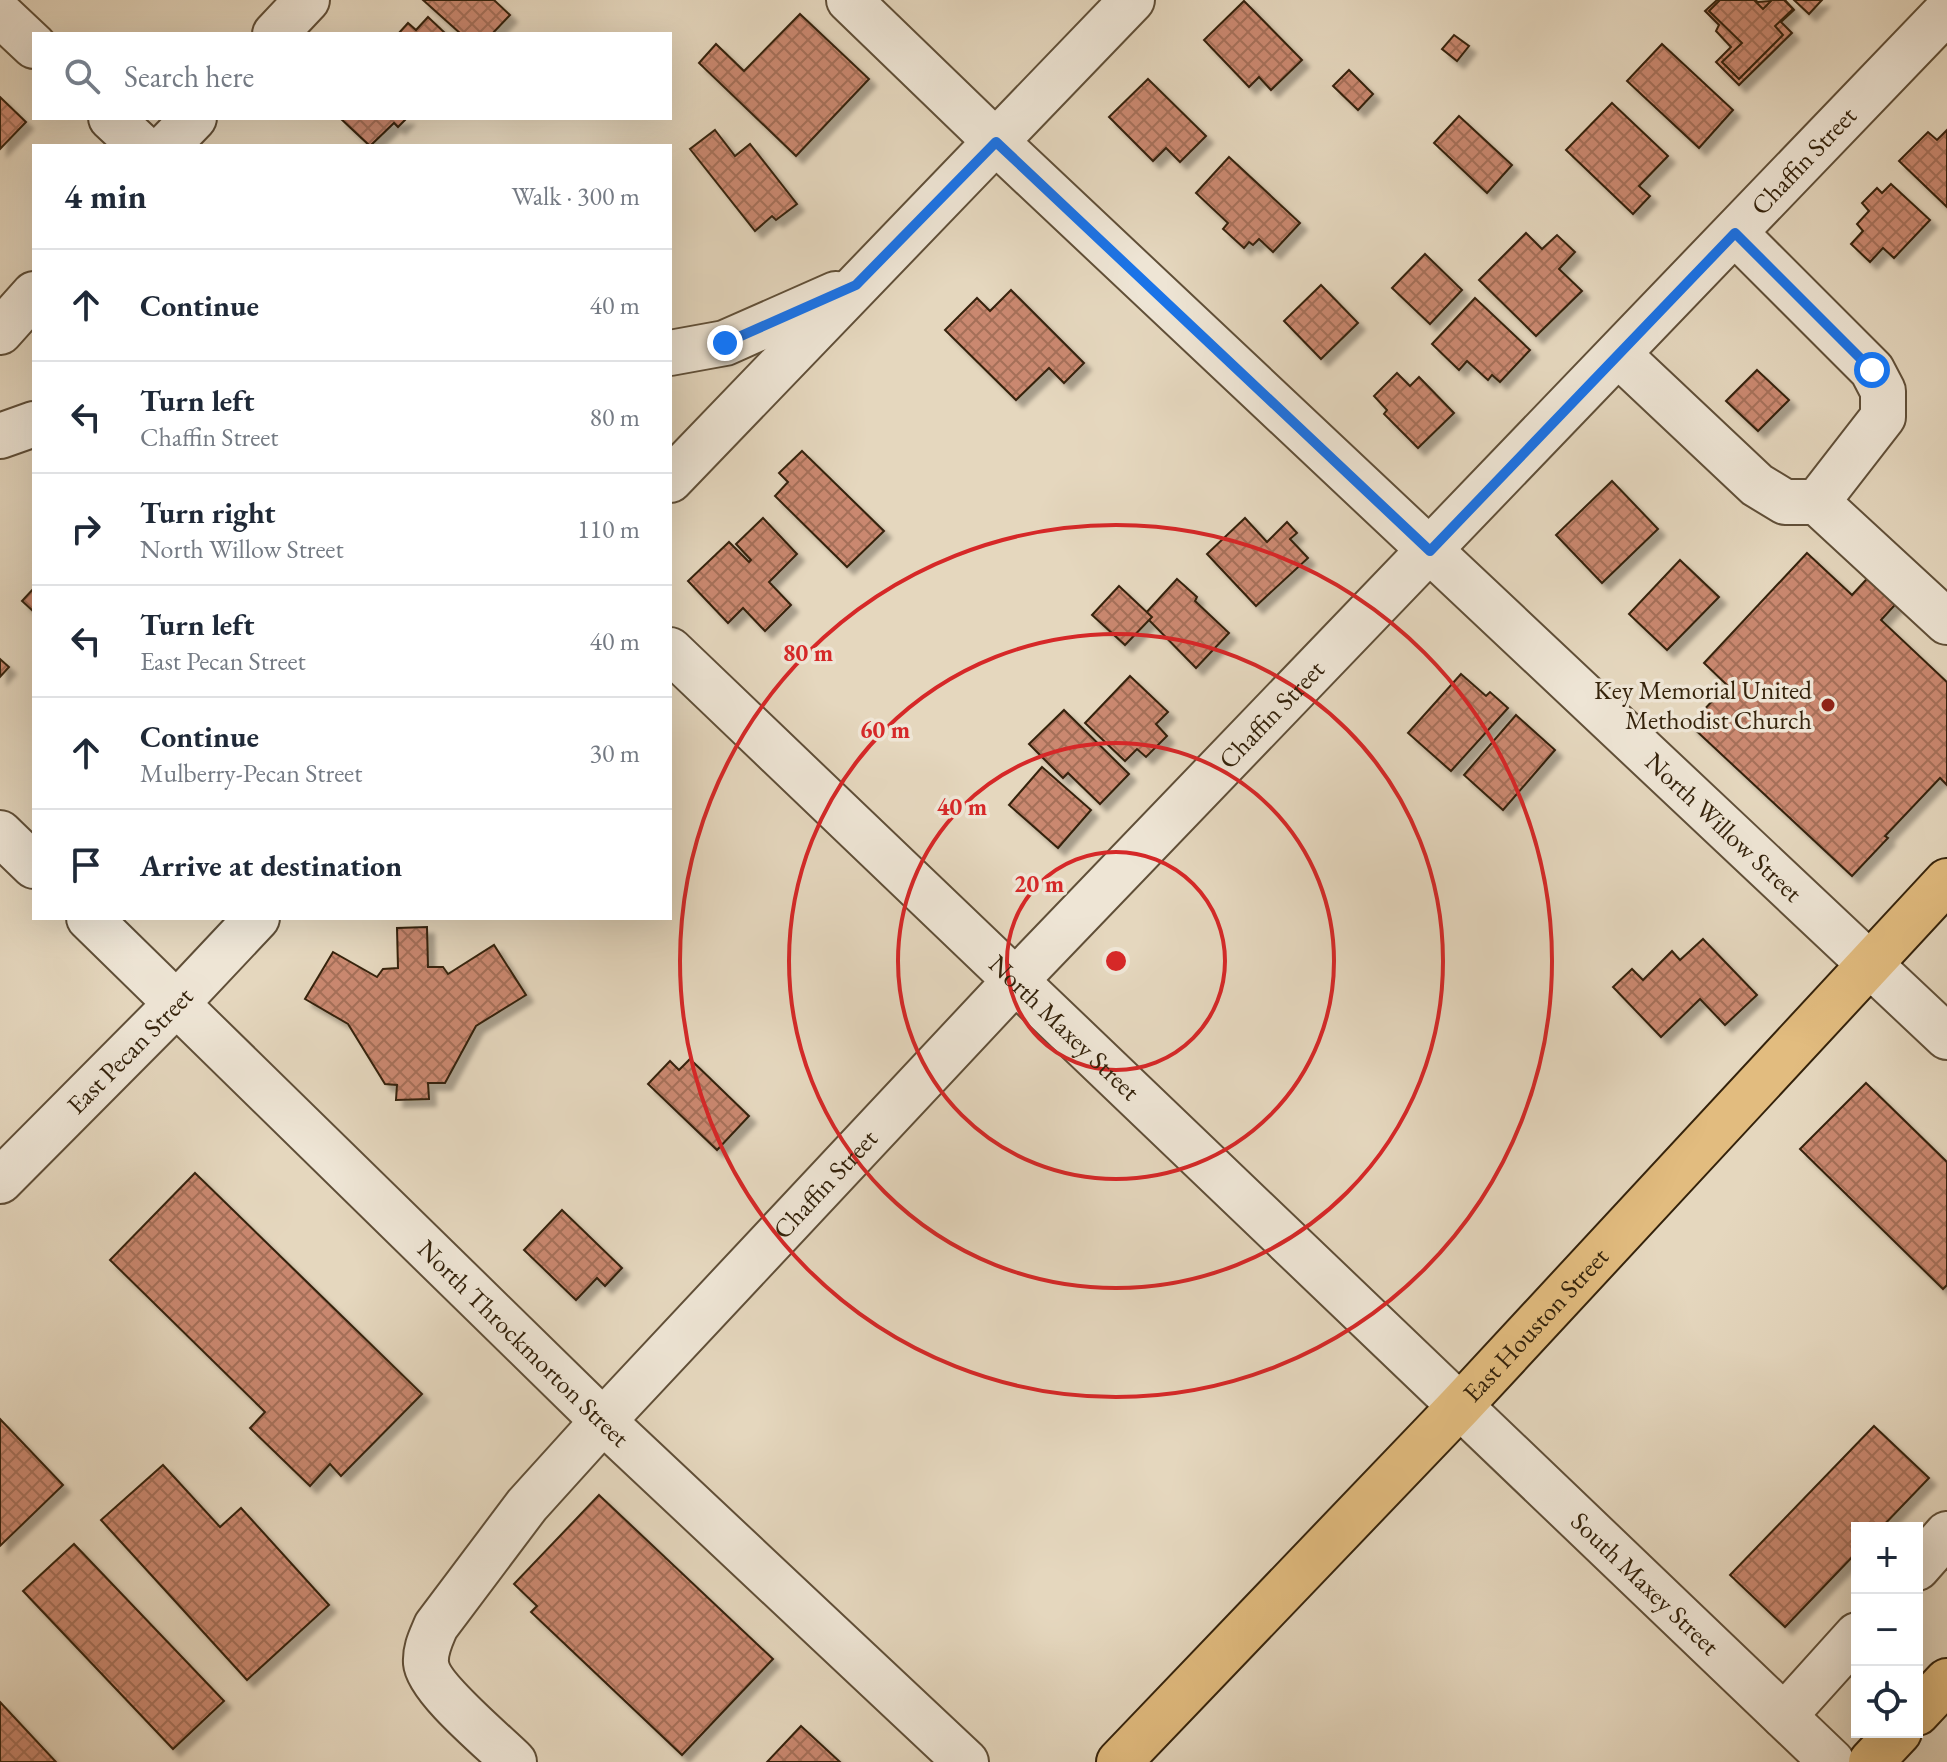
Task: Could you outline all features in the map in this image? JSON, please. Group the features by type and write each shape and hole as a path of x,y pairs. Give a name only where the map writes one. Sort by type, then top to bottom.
{"main road":[{"name":"East Houston Street","path":"1123,1761 1460,1406 1947,881"},
{"path":"1871,1762 1892,1738"}],"street":[{"path":"277,32 307,0"},
{"name":"North Willow Street","path":"849,0 1947,1037"},
{"path":"672,478 1132,0"},
{"name":"Chaffin Street","path":"514,1762 431,1679 426,1663 427,1648 436,1626 527,1505 1016,980 1947,11"},
{"path":"0,14 32,44"},
{"path":"113,120 139,144"},
{"path":"169,144 192,120"},
{"path":"1735,233 1872,370 1883,391 1883,417 1817,502"},
{"path":"672,353 725,343 856,285"},
{"path":"0,332 32,296"},
{"path":"1619,355 1757,485 1785,502 1817,502 1947,622"},
{"path":"0,436 32,425"},
{"name":"North Maxey Street","path":"672,652 1460,1406"},
{"path":"0,833 32,864"},
{"name":"North Throckmorton Street","path":"91,920 603,1421 966,1762"},
{"name":"East Pecan Street","path":"0,1181 255,920"},
{"name":"South Maxey Street","path":"1460,1406 1832,1762"},
{"path":"1923,1561 1947,1534"},
{"path":"1784,1716 1851,1646"}],"building":[{"path":"423,0 494,0 510,15 494,32 459,32"},
{"path":"1717,0 1785,0 1794,10 1781,22 1792,33 1739,85 1716,62 1731,47 1716,31 1719,25 1705,11"},
{"path":"1720,0 1754,0 1763,9 1772,0 1784,0 1793,9 1775,26 1783,35 1739,79 1722,62 1742,43 1709,11"},
{"path":"1794,0 1822,0 1809,14"},
{"path":"1244,1 1302,60 1271,90 1259,77 1249,87 1204,40"},
{"path":"800,14 869,79 796,156 699,63 716,44 744,71"},
{"path":"428,17 444,32 400,32 408,23 416,30"},
{"path":"1454,35 1469,46 1457,61 1442,49"},
{"path":"1662,44 1733,110 1699,148 1627,81"},
{"path":"1349,70 1373,94 1358,110 1333,86"},
{"path":"1148,79 1206,136 1180,162 1166,148 1153,161 1109,117"},
{"path":"0,97 26,122 0,149"},
{"path":"1612,103 1668,156 1639,186 1650,196 1633,214 1566,150"},
{"path":"1459,116 1512,165 1487,193 1434,143"},
{"path":"342,120 405,120 398,127 394,123 372,144 368,144"},
{"path":"715,130 735,156 750,144 797,204 776,220 772,216 755,231 690,149"},
{"path":"1947,130 1947,207 1899,161 1928,132 1937,140"},
{"path":"1229,157 1300,223 1273,252 1259,239 1253,245 1249,242 1244,248 1223,229 1228,223 1196,193"},
{"path":"1891,184 1930,220 1894,258 1883,248 1870,262 1851,244 1863,231 1857,224 1869,211 1862,203 1877,188 1882,193"},
{"path":"1526,233 1542,249 1557,235 1575,252 1559,269 1582,291 1536,336 1479,280"},
{"path":"1425,254 1462,290 1430,324 1392,288"},
{"path":"1321,285 1358,323 1321,359 1284,321"},
{"path":"1011,290 1084,363 1064,383 1049,368 1016,400 945,330 977,298 990,311"},
{"path":"1475,298 1530,350 1500,382 1492,375 1488,380 1467,361 1459,370 1432,344"},
{"path":"1757,370 1789,400 1758,431 1726,401"},
{"path":"1397,373 1410,386 1419,377 1454,413 1418,448 1384,414 1387,410 1374,396"},
{"path":"802,451 884,531 847,567 775,496 788,482 779,473"},
{"path":"1612,481 1658,529 1602,583 1556,535"},
{"path":"763,518 797,554 769,582 791,605 765,631 743,608 728,623 688,581 729,542 749,562 751,560 736,544"},
{"path":"1245,518 1267,542 1287,522 1297,533 1290,539 1308,558 1256,606 1207,554"},
{"name":"Key Memorial United Methodist Church","path":"1807,553 1852,595 1876,569 1904,595 1881,620 1947,682 1947,785 1940,778 1852,876 1690,725 1727,685 1704,663"},
{"path":"1680,560 1719,597 1667,650 1629,614"},
{"path":"1177,579 1229,633 1196,668 1144,615"},
{"path":"1119,586 1152,617 1125,645 1092,615"},
{"path":"32,590 32,610 22,601"},
{"path":"0,659 9,667 0,677"},
{"path":"1461,674 1486,696 1490,692 1508,708 1451,771 1408,733"},
{"path":"1130,676 1168,712 1156,724 1167,736 1146,757 1137,749 1125,761 1085,723"},
{"path":"1064,710 1129,774 1100,804 1068,773 1063,778 1029,744"},
{"path":"1516,715 1555,750 1503,810 1464,775"},
{"path":"1042,767 1091,810 1058,848 1009,805"},
{"path":"427,927 428,967 443,967 448,974 494,945 526,995 476,1026 445,1083 428,1083 429,1099 396,1100 397,1085 385,1084 348,1024 305,999 333,952 377,977 383,969 398,968 397,928"},
{"path":"1703,939 1757,995 1725,1025 1700,999 1661,1037 1613,987 1632,969 1643,980 1672,951 1680,960"},
{"path":"690,1059 749,1116 717,1150 648,1084 670,1061 679,1070"},
{"path":"1866,1083 1947,1162 1947,1285 1943,1289 1800,1149"},
{"path":"195,1173 422,1394 341,1476 330,1464 310,1486 250,1428 265,1412 110,1260"},
{"path":"562,1210 622,1268 605,1286 597,1278 576,1300 524,1250"},
{"path":"0,1419 63,1485 0,1546"},
{"path":"1874,1426 1929,1478 1887,1522 1851,1522 1851,1558 1785,1627 1730,1575"},
{"path":"163,1465 220,1527 241,1508 329,1605 247,1680 101,1520"},
{"path":"599,1495 773,1659 682,1755 531,1612 537,1606 514,1584"},
{"path":"74,1544 224,1701 173,1749 23,1591"},
{"path":"0,1702 56,1762 0,1762"},
{"path":"801,1726 840,1762 767,1762"}],"place":[{"name":"Key Memorial United Methodist Church","path":"1828,705"}],"route":[{"path":"725,343 856,285 996,142 1430,551 1735,233 1872,370"}]}
